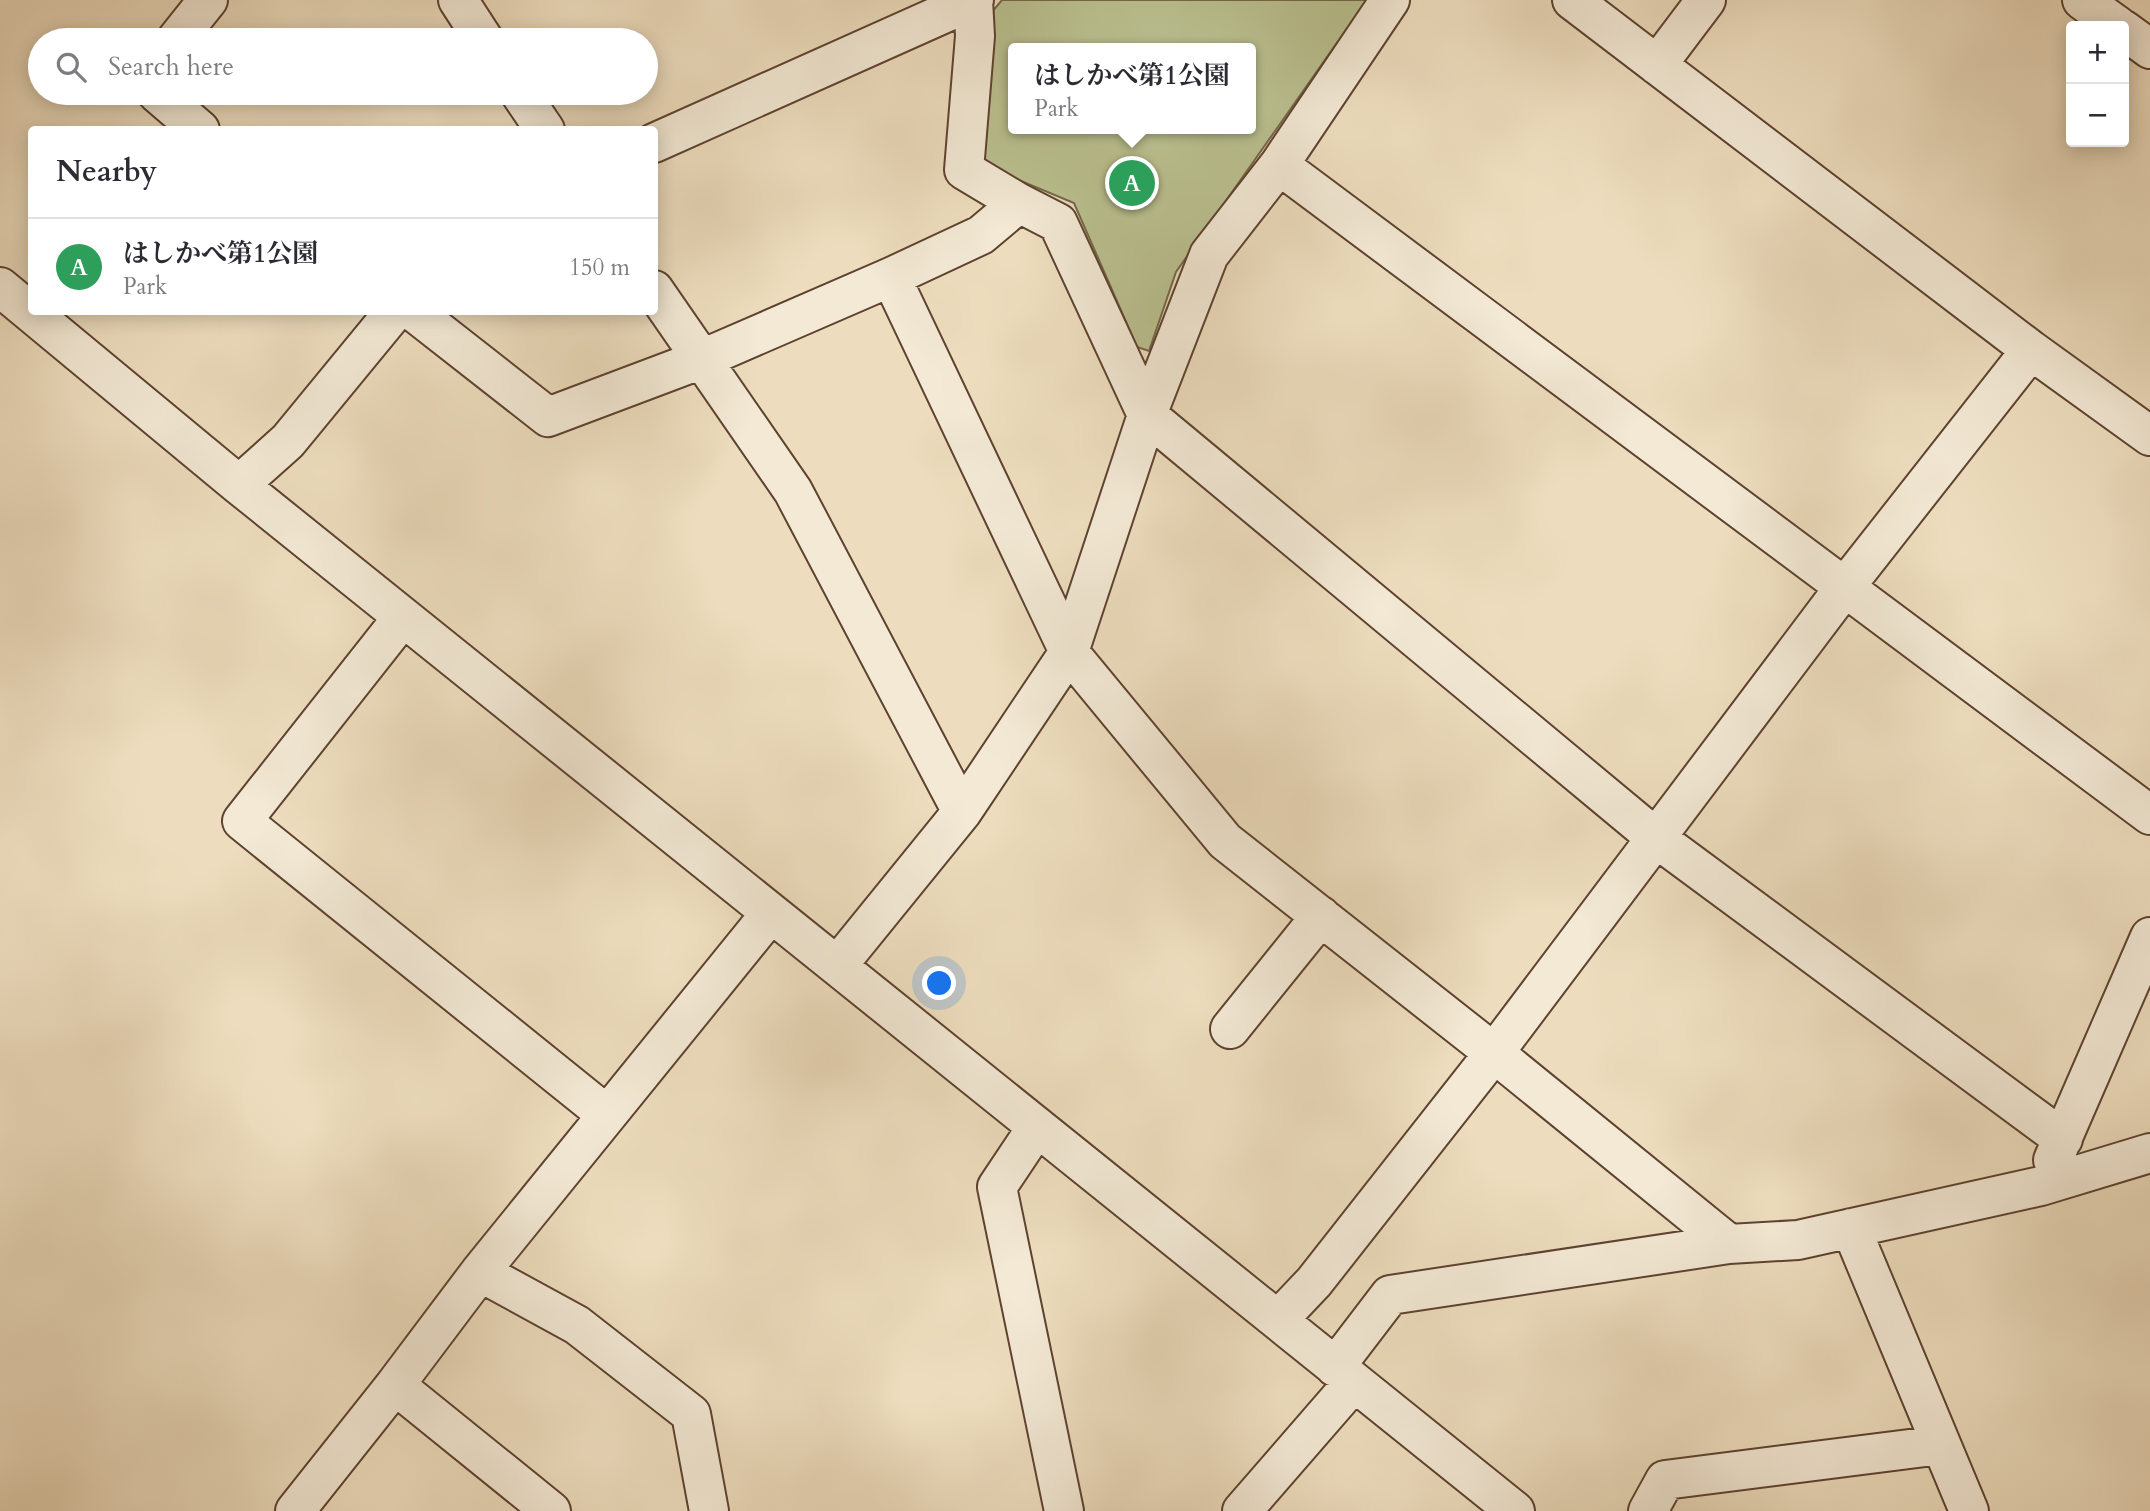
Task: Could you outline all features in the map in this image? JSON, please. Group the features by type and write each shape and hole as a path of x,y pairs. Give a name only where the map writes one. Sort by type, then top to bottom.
{"street":[{"path":"186,28 208,0"},
{"path":"658,141 973,0 975,36 964,170 1019,204 1058,223 1147,415 1656,838 2063,1139"},
{"path":"837,967 962,812 1069,652 1147,415 1209,255 1279,165 1390,0"},
{"path":"1572,0 2031,350 2150,436"},
{"path":"1657,65 1706,0"},
{"path":"2082,0 2111,21"},
{"path":"459,1 476,28"},
{"path":"2129,34 2150,50"},
{"path":"172,105 195,126"},
{"path":"528,105 542,126"},
{"path":"1279,165 2150,815"},
{"path":"418,315 548,416 702,359 891,277 981,235 1019,204"},
{"path":"891,277 1069,652 1225,841 1494,1053 1729,1244"},
{"path":"0,287 28,310"},
{"path":"658,296 793,491 962,812"},
{"path":"34,315 239,485 1515,1511"},
{"path":"239,485 288,442 392,315"},
{"path":"1278,1320 1314,1282 1494,1053 1844,588 2031,350"},
{"path":"403,617 242,821 607,1115"},
{"path":"295,1511 481,1272 771,913"},
{"path":"1230,1029 1321,916"},
{"path":"2041,1186 2150,937"},
{"path":"1037,1127 997,1187 1064,1511"},
{"path":"1241,1511 1345,1374 1390,1295 1729,1244 1798,1240 2041,1186 2150,1153"},
{"path":"1851,1228 1969,1511"},
{"path":"481,1272 577,1325 691,1414 709,1511"},
{"path":"395,1385 551,1511"},
{"path":"1648,1511 1665,1480 1941,1446"}],"green space":[{"path":"1002,0 1367,0 1176,272 1149,351 1137,347 1074,203 978,163 991,13"}],"place":[{"name":"はしかべ第1公園","path":"1132,183"}]}
